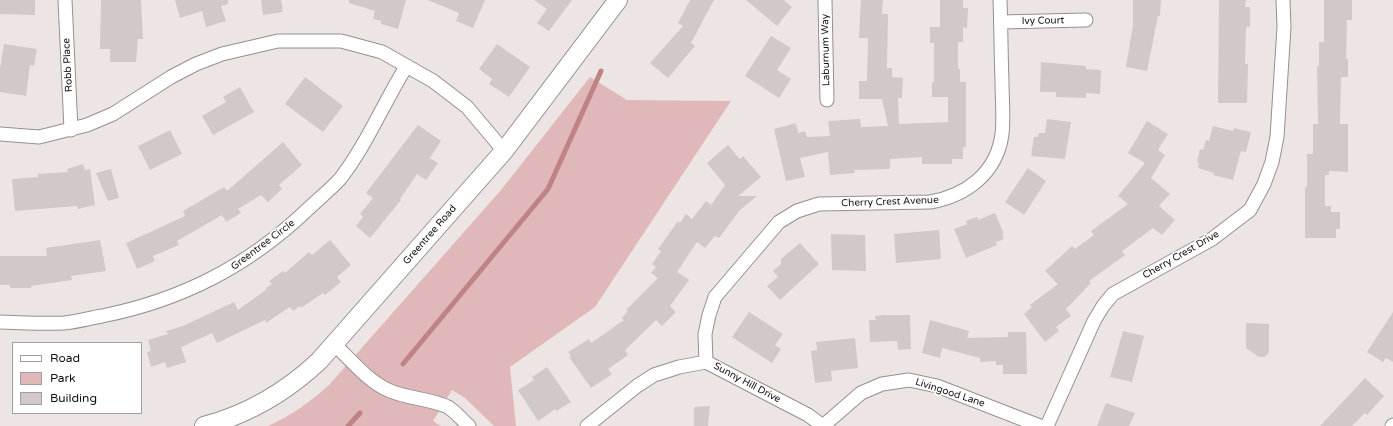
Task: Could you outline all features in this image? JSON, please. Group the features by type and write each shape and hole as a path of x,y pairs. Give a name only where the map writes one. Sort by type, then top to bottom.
{"street":[{"name":"Robb Place","path":"65,0 71,130"},
{"name":"Greentree Road","path":"204,426 234,417 266,402 306,374 504,151 618,0"},
{"name":"Laburnum Way","path":"825,0 826,100"},
{"name":"Cherry Crest Avenue","path":"706,362 705,334 709,315 716,297 779,222 797,211 819,204 930,202 943,200 966,190 984,174 996,156 1002,134 1000,0"},
{"name":"Cherry Crest Drive","path":"1047,426 1094,321 1103,306 1113,294 1212,240 1250,210 1269,170 1277,137 1284,27 1283,0"},
{"name":"Ivy Court","path":"1001,22 1086,20"},
{"path":"0,134 39,137 71,130 113,114 171,77 196,64 222,54 278,41 341,41 382,52 433,81 467,108 504,151"},
{"name":"Greentree Circle","path":"0,322 65,323 126,311 172,296 228,271 263,248 295,221 339,180 363,145 406,67"},
{"path":"334,344 374,382 387,390 399,395 437,403 449,408 469,426"},
{"name":"Sunny Hill Drive","path":"587,426 637,386 654,375 679,367 706,362 808,415 823,426"},
{"name":"Livingood Lane","path":"823,426 861,393 882,384 909,380 937,386 1040,426"}],"green space":[{"path":"590,77 627,100 731,101 595,307 510,367 516,426 494,426 465,398 452,390 433,421 441,426 268,426 285,418 300,408 329,385 501,190"}],"building":[{"path":"0,0 35,0 35,15 0,14"},
{"path":"101,0 141,0 143,39 138,39 136,62 110,62 110,49 100,49"},
{"path":"175,0 228,0 228,4 221,6 226,21 206,27 202,11 180,18"},
{"path":"261,0 281,0 283,12 263,15"},
{"path":"349,0 406,0 398,29 381,24 381,21 373,19 375,11 349,3"},
{"path":"428,0 485,0 473,28 456,21 459,13"},
{"path":"534,0 572,0 549,31 537,23 547,9"},
{"path":"690,0 714,0 691,43 695,46 668,78 650,63 683,26 678,23"},
{"path":"746,0 784,0 792,7 777,26"},
{"path":"861,0 883,0 882,14 888,14 887,68 892,68 892,77 903,78 902,98 898,98 899,124 948,122 948,97 932,97 932,82 934,82 934,43 930,43 930,27 940,27 940,0 963,0 963,8 968,8 967,28 963,27 963,42 958,42 958,69 960,69 960,82 966,82 966,147 963,147 963,159 952,159 952,164 922,164 922,157 890,159 890,169 854,170 855,173 830,175 828,152 800,158 805,177 786,181 774,129 796,123 798,133 805,131 807,137 830,136 828,121 860,119 861,127 888,126 882,99 859,99 859,81 867,81 868,38 859,38"},
{"path":"1133,0 1161,0 1160,16 1158,16 1147,71 1126,67 1133,25"},
{"path":"1219,0 1246,0 1245,7 1250,7 1250,27 1246,27 1245,64 1248,64 1247,103 1218,103"},
{"path":"1324,0 1352,0 1352,20 1347,20 1346,59 1348,59 1348,77 1341,77 1340,124 1348,124 1348,172 1329,171 1329,175 1325,175 1325,206 1331,206 1331,212 1340,212 1340,229 1336,229 1336,238 1305,238 1305,187 1307,187 1307,154 1313,154 1313,124 1318,124 1317,66 1319,66 1319,42 1324,42"},
{"path":"771,36 791,48 777,70 791,79 779,98 745,76"},
{"path":"4,44 37,49 34,66 30,65 26,96 0,92 0,69"},
{"path":"497,44 530,67 509,97 489,84 492,79 479,69"},
{"path":"1041,62 1086,66 1086,69 1101,70 1100,94 1086,93 1086,98 1056,97 1056,92 1040,92"},
{"path":"305,77 343,106 323,132 285,104"},
{"path":"240,87 254,112 213,135 202,116 226,102 223,97"},
{"path":"1047,119 1071,122 1065,159 1031,156 1034,137 1038,137 1039,133 1045,133"},
{"path":"1147,121 1168,134 1158,150 1165,155 1151,178 1170,194 1159,206 1175,220 1162,235 1153,228 1122,251 1125,255 1089,281 1091,283 1066,309 1071,316 1056,327 1059,331 1045,342 1024,314 1032,307 1030,305 1058,284 1045,271 1072,246 1075,249 1094,235 1091,231 1128,204 1118,196 1145,163 1128,153"},
{"path":"418,125 441,141 430,158 438,163 426,180 417,174 400,199 401,200 370,238 356,226 363,217 360,214 373,198 366,193"},
{"path":"1213,126 1233,131 1234,128 1251,132 1246,152 1241,151 1233,180 1213,175 1214,173 1198,168 1199,163 1197,162 1200,149 1203,150 1206,140 1209,141"},
{"path":"170,130 182,154 150,170 138,146"},
{"path":"283,142 302,165 279,185 282,189 268,202 261,195 238,209 241,213 226,222 222,215 177,241 179,245 153,256 155,261 137,269 126,243 185,216 183,211 224,187 227,191"},
{"path":"728,145 740,159 743,156 761,177 738,196 757,196 740,210 719,238 715,236 705,248 697,242 677,272 689,280 670,306 676,312 662,326 656,320 625,350 628,355 608,369 612,374 591,388 569,357 571,356 568,352 589,339 591,343 624,320 622,318 628,311 626,310 658,278 651,273 656,267 652,264 661,251 658,249 678,221 680,223 686,214 692,219 706,201 711,205 725,185 707,163"},
{"path":"83,164 85,170 90,169 95,205 78,209 77,206 15,211 12,179 38,177 38,174 68,172 67,169"},
{"path":"1028,168 1046,181 1024,215 1005,202"},
{"path":"111,169 119,198 108,201 96,173"},
{"path":"995,213 1004,234 1002,234 1004,239 996,242 997,245 966,258 954,229 967,224 966,221 977,217 978,220"},
{"path":"939,230 941,259 896,263 894,234"},
{"path":"831,234 865,235 866,271 832,270"},
{"path":"100,240 106,271 71,276 72,280 31,286 31,288 10,288 10,285 0,285 0,256 47,256 46,248"},
{"path":"330,240 351,265 337,277 341,282 325,295 323,293 301,308 300,306 293,311 290,307 266,323 265,320 217,343 212,333 181,347 186,362 167,368 165,362 151,367 147,352 151,351 148,340 168,334 166,331 183,326 234,302 238,310 267,289 266,288 272,284 269,281 283,271 285,273 309,252 312,255"},
{"path":"800,243 819,264 780,300 767,286 778,277 773,271 781,264 781,259"},
{"path":"749,312 783,334 775,345 781,349 772,363 732,337"},
{"path":"1393,312 1393,362 1386,358 1383,362 1367,352"},
{"path":"910,315 911,349 898,350 897,341 870,342 869,320 876,320 875,316"},
{"path":"930,320 969,331 967,338 1008,337 1008,332 1026,332 1027,374 1003,374 1003,365 996,365 996,361 980,362 980,358 942,348 940,358 922,353"},
{"path":"1246,323 1269,324 1269,352 1265,357 1259,357 1246,348"},
{"path":"1123,331 1144,336 1132,382 1110,377"},
{"path":"855,338 858,368 831,371 832,381 815,383 811,351 817,350 816,342"},
{"path":"547,367 571,402 556,411 555,409 538,421 518,390 534,380 532,377"},
{"path":"1365,378 1384,396 1367,415 1365,413 1352,426 1320,426"},
{"path":"1106,403 1135,413 1129,426 1097,426"},
{"path":"710,406 708,426 694,426 694,407"}],"waterway":[{"path":"403,364 548,189 601,71"},
{"path":"348,426 360,413"}]}
